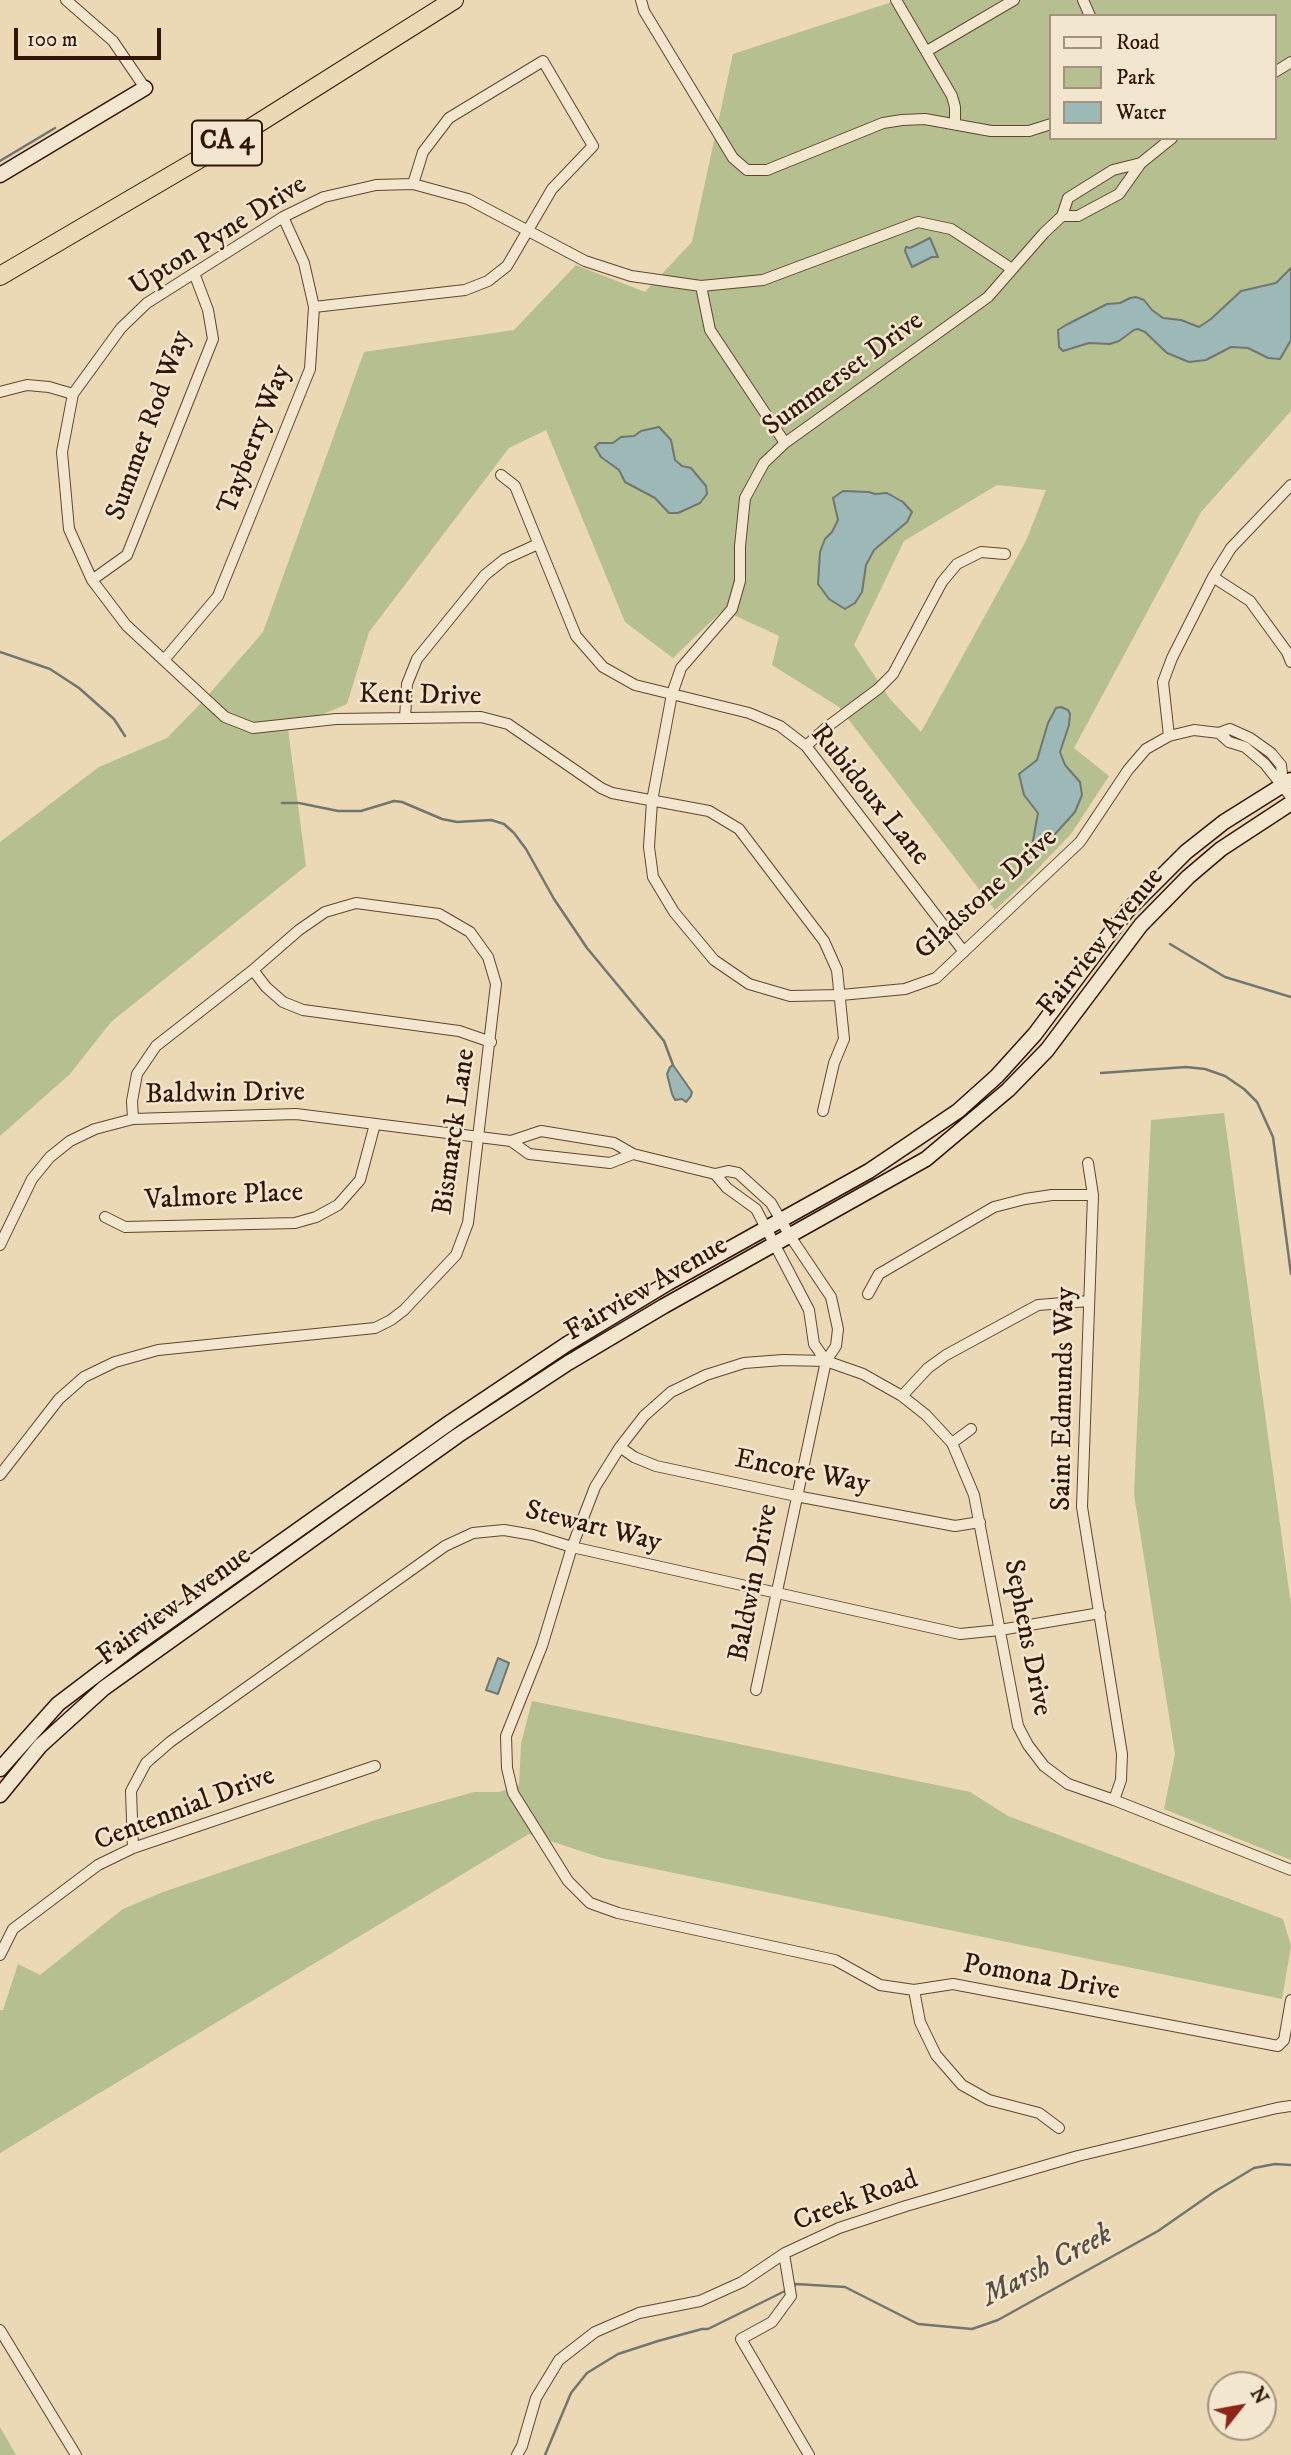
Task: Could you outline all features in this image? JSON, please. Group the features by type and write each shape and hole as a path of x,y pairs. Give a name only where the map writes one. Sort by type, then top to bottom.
{"highway":[{"name":"CA 4","path":"0,274 230,141 448,1"}],"street":[{"path":"0,175 145,88 113,41 66,0"},
{"path":"641,0 644,10 733,158 747,170 767,170 883,123 925,119 991,131 1029,131 1050,124"},
{"path":"896,0 952,96 955,123"},
{"path":"927,51 1014,0"},
{"path":"314,307 465,290 488,281 507,266 552,189 593,146 543,61 450,118 423,152 413,184"},
{"name":"Summerset Drive","path":"1062,216 1078,216 1119,194 1141,163 1170,140"},
{"name":"Summerset Drive","path":"652,801 673,694 681,668 732,609 740,580 745,498 764,463 785,443 988,297 1062,216 1068,198 1113,170 1141,163"},
{"name":"Upton Pyne Drive","path":"73,394 121,328 146,303 283,217 324,197 376,185 413,184 468,199 585,261 631,276 701,286 763,280 918,222 951,229 1012,269"},
{"name":"Tayberry Way","path":"164,660 218,596 310,369 314,307 304,263 283,217"},
{"name":"Summer Rod Way","path":"92,579 127,555 213,339 208,310 194,273"},
{"path":"701,286 710,330 785,443"},
{"path":"0,392 27,386 49,387 73,394"},
{"name":"Kent Drive","path":"73,394 62,453 69,529 92,579 126,625 225,717 253,728 336,719 481,717 508,724 612,793 709,811 739,828 824,941 837,970 844,1039 834,1063 823,1111"},
{"name":"Rubidoux Lane","path":"501,475 515,486 576,636 603,667 635,685 749,713 780,726 806,746 964,953"},
{"path":"1169,736 1163,682 1172,658 1213,577 1231,548 1290,489"},
{"path":"405,718 407,684 417,659 485,575 505,559 538,544"},
{"path":"806,746 893,674 942,582 957,564 981,552 1005,554"},
{"path":"1213,577 1251,601 1287,652 1291,662"},
{"name":"Gladstone Drive","path":"652,801 649,847 653,877 674,912 713,960 749,984 790,996 841,995 905,989 936,978 1080,842 1146,749 1169,736 1194,730 1219,733 1229,742 1247,742 1271,753 1281,765 1288,787"},
{"name":"Fairview Avenue","path":"0,1769 58,1704 136,1644 347,1494 567,1344 668,1283 869,1171 958,1111 997,1076 1035,1034 1127,911 1176,862 1224,822 1288,787"},
{"name":"Fairview Avenue","path":"0,1795 40,1746 104,1688 457,1436 568,1363 664,1306 926,1159 1008,1090 1047,1050 1141,925 1188,877 1220,849 1291,803"},
{"name":"Bismarck Lane","path":"0,1475 59,1399 84,1377 114,1362 158,1350 374,1328 404,1310 456,1255 468,1223 491,1042 496,984 488,957 470,932 439,914 356,903 325,912 156,1046 137,1074 132,1101 133,1119"},
{"path":"253,970 266,987 283,1002 303,1010 459,1031 491,1042"},
{"name":"Baldwin Drive","path":"0,1245 32,1179 50,1157 69,1141 94,1129 133,1119 296,1114 511,1141 541,1131 614,1143 633,1154 715,1174 728,1171 738,1173 771,1203 790,1237 831,1297 838,1329 836,1346 826,1361 756,1690"},
{"name":"Valmore Place","path":"105,1217 125,1227 295,1223 316,1217 338,1205 360,1180 375,1124"},
{"name":"Baldwin Drive","path":"511,1141 529,1154 610,1163 633,1154"},
{"name":"Saint Edmunds Way","path":"1088,1163 1093,1195 1082,1507 1122,1754 1121,1780 1114,1800"},
{"name":"Baldwin Drive","path":"715,1174 727,1188 756,1209 809,1310 814,1344 826,1361"},
{"path":"867,1294 879,1274 994,1207 1052,1195 1093,1195"},
{"path":"902,1396 928,1368 946,1355 1038,1305 1089,1301"},
{"name":"Sephens Drive","path":"590,1903 568,1881 513,1793 507,1768 506,1736 542,1646 572,1548 595,1487 620,1447 644,1416 671,1392 706,1375 744,1363 783,1360 826,1361 863,1374 902,1396 926,1415 951,1443 974,1495 1018,1726 1044,1766 1068,1784 1291,1870"},
{"path":"951,1443 971,1429"},
{"name":"Encore Way","path":"620,1447 634,1457 656,1466 796,1496 955,1526 980,1521"},
{"name":"Stewart Way","path":"133,1848 131,1791 146,1763 170,1742 445,1546 473,1533 504,1530 533,1535 572,1548 960,1634 1100,1613"},
{"name":"Centennial Drive","path":"0,1955 13,1929 41,1905 98,1865 133,1848 375,1766"},
{"name":"Pomona Drive","path":"590,1903 618,1913 835,1960 880,1985 914,1990 953,1984 1278,2046 1284,2040 1291,2000"},
{"path":"914,1990 920,2022 936,2055 962,2085 989,2100 1039,2113 1059,2128"},
{"name":"Creek Road","path":"517,2455 536,2398 559,2360 595,2332 639,2313 700,2301 742,2282 784,2253 839,2228 1078,2155 1291,2106"},
{"path":"784,2253 791,2296 772,2322 741,2339 809,2455"},
{"path":"0,2330 76,2455"}],"green space":[{"path":"898,0 1291,0 1291,411 1201,512 1074,748 1109,776 1071,834 995,910 839,707 772,665 779,636 723,610 673,658 625,622 546,430 509,448 369,632 347,704 288,729 306,866 111,1022 70,1074 0,1136 0,842 99,767 167,738 263,632 364,352 514,330 576,265 645,292 692,242 733,54","holes":["997,485 1046,490 1026,541 921,732 890,699 854,645 904,541"]},
{"path":"1224,1113 1291,1605 1291,1860 1164,1809 1175,1754 1134,1494 1151,1120"},
{"path":"532,1701 970,1792 1008,1816 1283,1919 1291,1946 1282,1999 602,1858 529,1834 0,2153 0,2010 3,2010 18,1964 40,1975 123,1909 163,1892 375,1820 474,1792 499,1792 519,1785 521,1744"},
{"path":"0,2427 16,2455 0,2455"}],"water":[{"path":"930,238 938,257 932,257 912,267 905,251 906,247 910,248"},
{"path":"1291,268 1291,340 1280,359 1268,358 1248,348 1231,347 1206,360 1189,362 1167,353 1145,332 1138,329 1110,344 1089,343 1063,351 1059,347 1058,330 1107,304 1136,297 1144,300 1163,318 1181,320 1199,327 1241,291 1276,283"},
{"path":"659,427 671,440 675,460 682,466 691,468 706,486 707,494 700,503 678,513 669,513 655,498 625,482 619,470 601,457 595,447 599,443 613,443 621,437 634,436 641,431"},
{"path":"843,491 887,493 903,502 912,512 907,522 874,550 866,565 862,592 855,603 845,609 829,599 818,584 820,552 838,520 833,498"},
{"path":"1061,707 1070,714 1060,752 1065,765 1080,782 1082,795 1075,812 1047,843 1035,851 1032,846 1038,813 1024,795 1019,774 1037,760 1048,723 1056,708"},
{"path":"673,1065 692,1092 686,1102 682,1099 675,1100 672,1094 667,1074"},
{"path":"498,1658 509,1663 498,1694 486,1690"}],"waterway":[{"path":"0,161 55,128"},
{"path":"0,652 50,669 79,688 114,719 125,736"},
{"path":"282,803 299,803 338,811 361,811 394,801 442,819 457,822 491,820 504,824 526,849 554,899 587,948 664,1041 673,1065"},
{"path":"1170,944 1225,977 1291,997"},
{"path":"1101,1073 1186,1067 1205,1069 1225,1076 1257,1102 1273,1137 1291,1274"},
{"name":"Marsh Creek","path":"793,2287 796,2284 845,2287 918,2324 972,2329 998,2320 1158,2231 1254,2168 1275,2164 1291,2165"},
{"name":"Marsh Creek","path":"545,2455 571,2393 587,2373 618,2354 708,2329 787,2290"}]}
